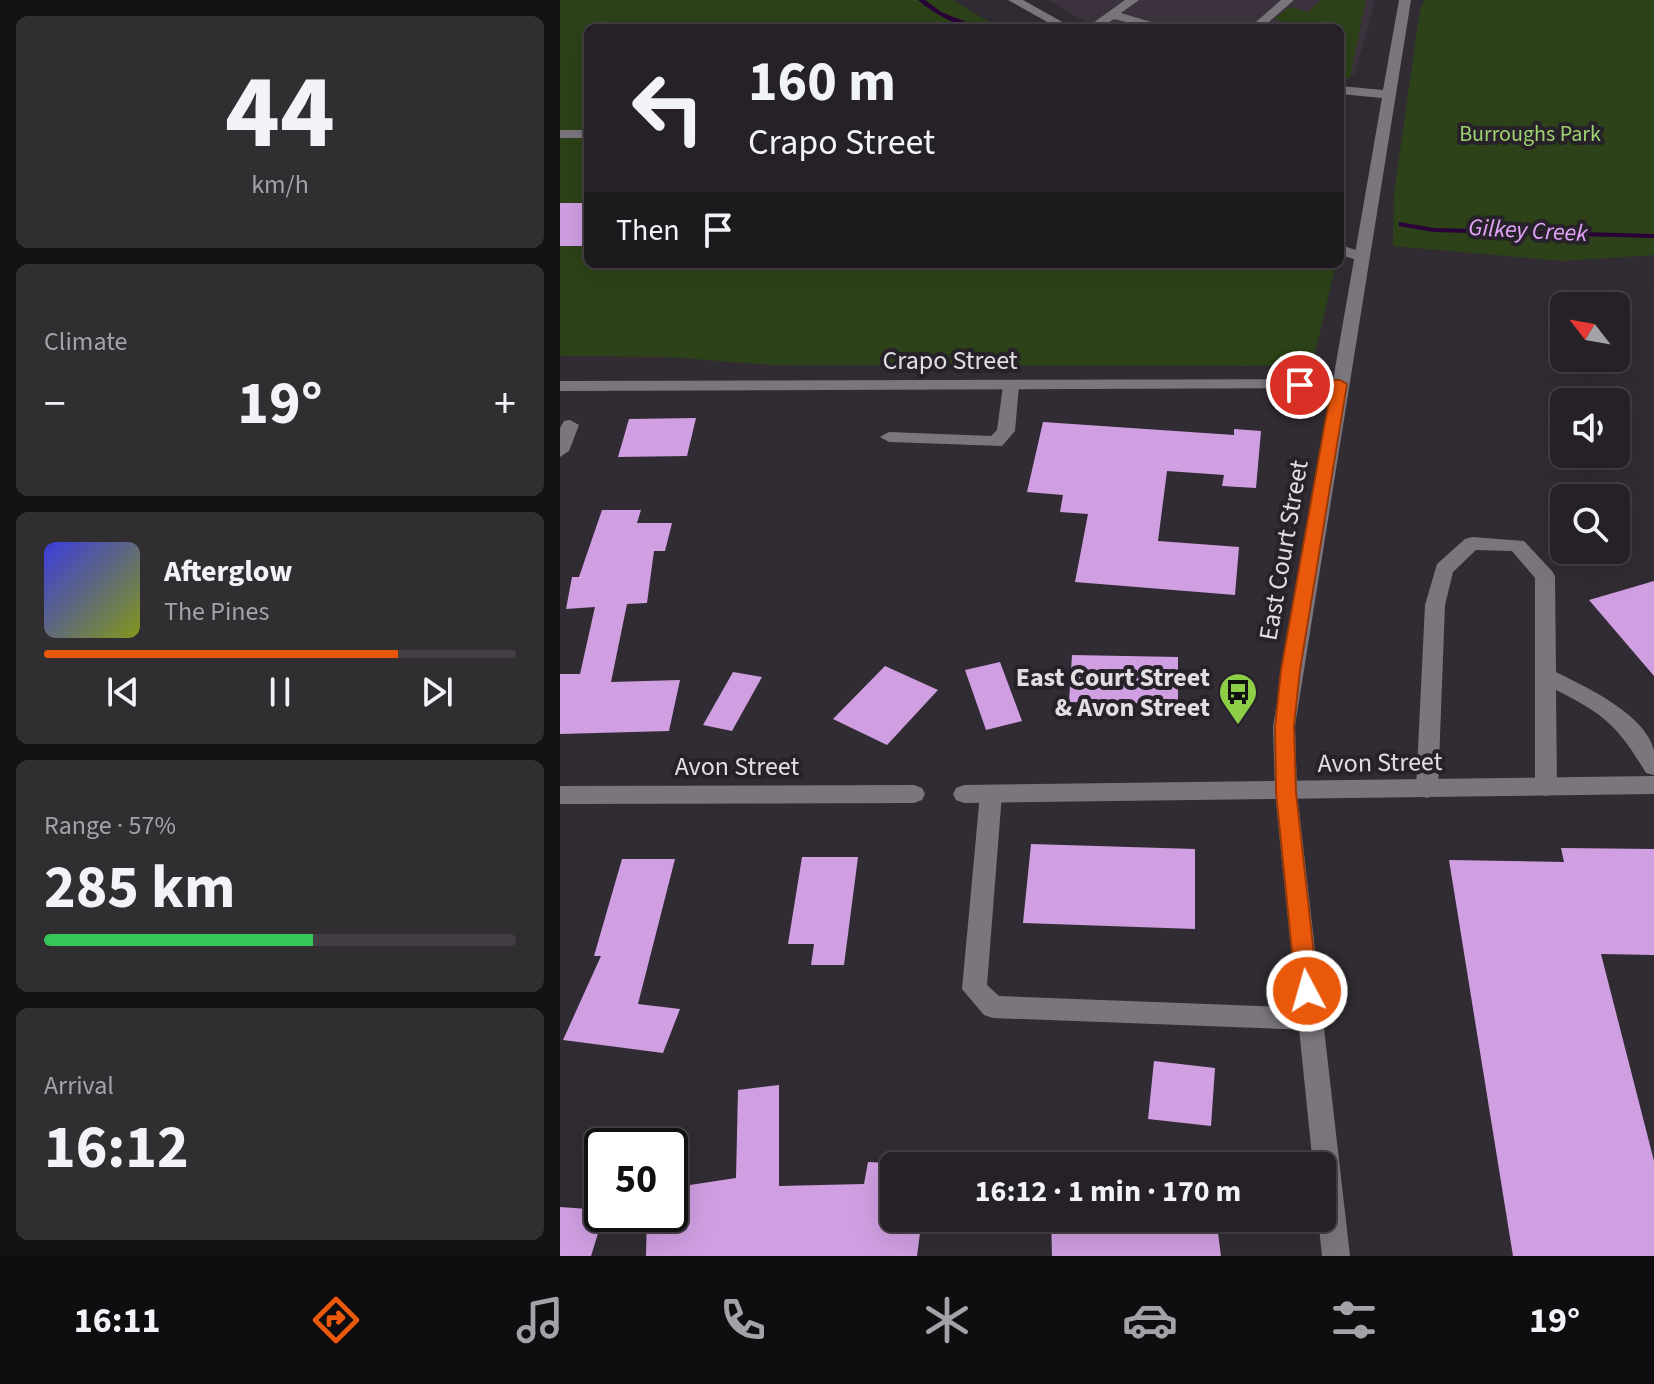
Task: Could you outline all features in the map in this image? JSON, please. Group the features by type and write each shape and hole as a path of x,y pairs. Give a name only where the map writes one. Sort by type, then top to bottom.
{"street":[{"path":"1014,0 1059,24"},
{"path":"1098,24 1133,0"},
{"path":"1260,24 1288,0"},
{"name":"East Court Street","path":"1336,1256 1286,792 1284,726 1405,0"},
{"path":"1113,15 1149,24"},
{"path":"1344,90 1389,95"},
{"path":"560,134 584,134"},
{"path":"1344,251 1361,256"},
{"name":"Crapo Street","path":"560,386 1340,384"},
{"path":"889,437 996,442 1006,431 1011,386"},
{"path":"560,451 570,425"},
{"path":"1427,789 1435,605 1444,569 1472,543 1517,545 1545,576 1546,787"},
{"path":"1545,676 1604,705 1635,736 1654,767"},
{"name":"Avon Street","path":"964,794 1654,785"},
{"name":"Avon Street","path":"560,795 914,794"},
{"path":"991,794 974,989 993,1007 1310,1019"}],"shaded area":[{"path":"1049,0 1375,0 1355,74 1344,76 1344,24 1088,24"}],"green space":[{"path":"560,0 953,0 992,24 584,24 584,268 1335,268 1315,353 1298,365 771,365 669,357 560,356"},
{"path":"1321,0 1366,0 1350,78 1344,79 1344,24 1293,24 1274,19 1289,7 1308,12"},
{"name":"Burroughs Park","path":"1424,0 1654,0 1654,255 1563,261 1393,246 1394,193 1420,10"}],"building":[{"path":"560,203 584,203 584,246 560,246"},
{"path":"696,418 687,456 618,457 629,419"},
{"path":"1043,422 1234,435 1234,429 1261,431 1256,488 1222,486 1224,475 1167,471 1158,541 1239,547 1235,595 1075,582 1088,514 1060,512 1063,495 1027,492"},
{"path":"602,510 641,510 637,523 672,523 665,551 654,551 647,603 627,604 611,682 680,680 669,731 560,734 560,674 580,674 595,607 566,609 572,577 579,577"},
{"path":"1654,581 1654,676 1589,600"},
{"path":"1072,655 1178,657 1178,704 1069,702"},
{"path":"1000,662 1022,721 986,730 965,670"},
{"path":"885,666 938,690 887,745 833,719"},
{"path":"733,672 762,677 732,731 703,725"},
{"path":"1031,844 1195,849 1195,929 1023,923"},
{"path":"1561,848 1654,849 1654,955 1601,954 1654,1161 1654,1256 1513,1256 1449,860 1564,862"},
{"path":"802,857 858,857 844,965 811,965 814,944 788,944"},
{"path":"622,859 675,859 638,1004 680,1009 663,1053 563,1040 601,956 594,956"},
{"path":"1154,1061 1215,1068 1211,1126 1148,1119"},
{"path":"779,1085 779,1186 864,1184 868,1162 880,1163 880,1232 920,1232 917,1256 646,1256 647,1232 688,1232 688,1185 736,1178 738,1090"},
{"path":"560,1207 584,1209 584,1232 598,1232 591,1256 560,1256"},
{"path":"1051,1232 1218,1232 1221,1256 1052,1256"}],"waterway":[{"name":"Gilkey Creek","path":"921,0 939,13 968,24"},
{"name":"Gilkey Creek","path":"1402,224 1434,230 1654,236"}],"place":[{"name":"East Court Street & Avon Street","path":"1238,726"}],"route":[{"path":"1300,385 1340,384 1284,726 1286,792 1307,991"}]}
